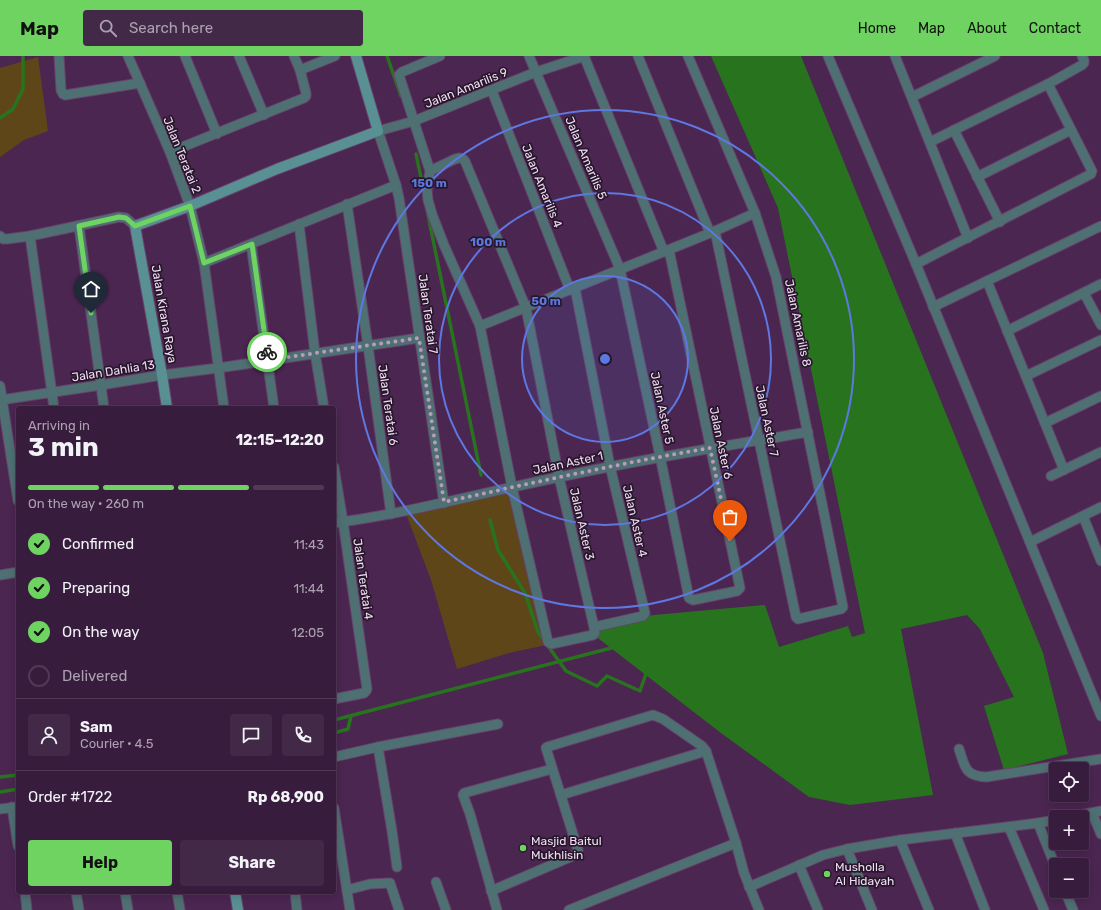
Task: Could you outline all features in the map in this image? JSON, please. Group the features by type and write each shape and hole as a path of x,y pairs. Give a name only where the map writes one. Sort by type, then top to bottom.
{"street":[{"path":"59,56 61,90 62,94 65,95 140,83"},
{"name":"Jalan Teratai 2","path":"128,56 170,152 190,206 204,263 224,406"},
{"path":"185,56 217,134"},
{"path":"239,56 264,115"},
{"path":"170,152 304,98 306,96 300,70 294,56"},
{"path":"300,70 335,56"},
{"path":"1,237 30,236 119,217 126,218 135,226 190,206 277,169 378,132 356,56"},
{"path":"440,56 400,74 430,171 428,200 444,245 480,326 512,487 548,642 551,644 593,635 595,633 594,627"},
{"name":"Jalan Amarilis 5","path":"529,56 620,269"},
{"name":"Jalan Amarilis 9","path":"378,132 414,121 492,91 536,72 584,56"},
{"name":"Jalan Aster 6","path":"584,56 666,251 740,588 737,591 693,600 689,598"},
{"name":"Jalan Aster 7","path":"638,56 712,232 796,617"},
{"name":"Jalan Amarilis 8","path":"688,56 755,213 776,277 843,607 841,610 798,619 796,617"},
{"path":"828,56 916,264 1101,716"},
{"path":"895,56 968,238"},
{"path":"912,97 994,56"},
{"path":"930,142 1048,84 1082,65 1084,63 1082,56"},
{"path":"916,264 1091,174 1092,171 1048,84"},
{"name":"Jalan Amarilis 4","path":"492,91 573,289"},
{"path":"954,130 1000,222"},
{"path":"977,177 1072,130"},
{"name":"Jalan Teratai 7","path":"378,132 399,198 444,502"},
{"name":"Jalan Aster 3","path":"430,171 455,159 462,158 465,161 526,308 559,477 594,627"},
{"path":"204,263 396,185"},
{"name":"Jalan Teratai 6","path":"347,204 391,514"},
{"path":"480,326 666,251 755,213"},
{"path":"299,224 324,406"},
{"path":"79,226 104,406"},
{"name":"Jalan Kirana Raya","path":"135,226 167,406"},
{"path":"933,307 1101,226"},
{"path":"30,236 54,406"},
{"path":"252,244 274,406"},
{"name":"Jalan Aster 5","path":"620,269 689,598"},
{"path":"987,281 1064,470"},
{"path":"1007,331 1101,284"},
{"name":"Jalan Aster 4","path":"573,289 610,466 645,613 643,616 594,627"},
{"path":"1084,293 1101,325"},
{"name":"Jalan Dahlia 13","path":"1,400 419,338"},
{"path":"1026,376 1101,340"},
{"path":"0,386 16,489"},
{"path":"1045,423 1101,396"},
{"name":"Jalan Aster 1","path":"338,523 391,514 660,456 808,432"},
{"path":"1051,476 1101,452"},
{"name":"Jalan Teratai 4","path":"336,495 338,523 367,689 364,693 336,699"},
{"path":"1030,542 1101,507"},
{"path":"1083,516 1101,561"},
{"path":"0,574 16,572"},
{"path":"491,891 577,853 578,850 546,748 654,715 663,719 702,746 706,751 736,843 744,873 759,910"},
{"path":"336,757 498,724"},
{"path":"378,747 397,867"},
{"path":"959,749 965,767 970,774 978,777 1101,759"},
{"path":"561,795 706,751"},
{"path":"497,910 470,814 463,795 464,793 552,769"},
{"path":"0,809 15,807 16,820"},
{"path":"1097,812 1101,834"},
{"path":"336,821 350,910"},
{"path":"749,887 799,864 823,855 847,849 900,840 1049,821"},
{"path":"1038,823 1052,858"},
{"path":"1009,827 1044,910"},
{"path":"955,833 985,910"},
{"path":"900,840 929,910"},
{"path":"569,910 736,843"},
{"path":"847,849 872,910"},
{"path":"799,864 818,910"},
{"path":"436,882 446,910"},
{"path":"347,890 370,884 390,883 399,910"},
{"path":"25,894 27,910"},
{"path":"76,894 79,910"},
{"path":"125,894 128,910"},
{"path":"177,894 180,910"},
{"path":"235,894 238,910"},
{"path":"295,894 298,910"},
{"path":"1068,898 1073,910"}],"shaded area":[{"path":"711,56 801,56 1043,653 1068,754 1004,770 984,706 1014,697 980,629 967,615 901,629 933,795 850,805 809,797 721,733 594,635 594,627 643,616 765,605 779,647 848,626 852,637 865,633 778,208"},
{"path":"38,57 48,131 24,140 0,157 0,68"},
{"path":"512,487 551,644 509,653 457,669 431,580 405,511"}],"waterway":[{"path":"0,118 13,109 23,89 23,56"},
{"path":"387,56 401,96"},
{"path":"416,154 424,192"},
{"path":"428,215 481,475"},
{"path":"490,520 498,550 525,593 538,632 566,671 597,686 607,676 640,691 647,671"},
{"path":"336,719 615,647"},
{"path":"336,732 348,729 351,716"},
{"path":"0,777 16,775"},
{"path":"0,792 16,789"}],"way so far":[{"path":"267,352 268,360 419,338 444,502 660,456 710,448 730,541"}],"place":[{"name":"Masjid Baitul Mukhlisin","path":"523,848"},
{"name":"Musholla Al Hidayah","path":"827,874"}],"route":[{"path":"91,313 79,226 119,217 126,218 135,226 190,206 204,263 252,244 267,352"}]}
